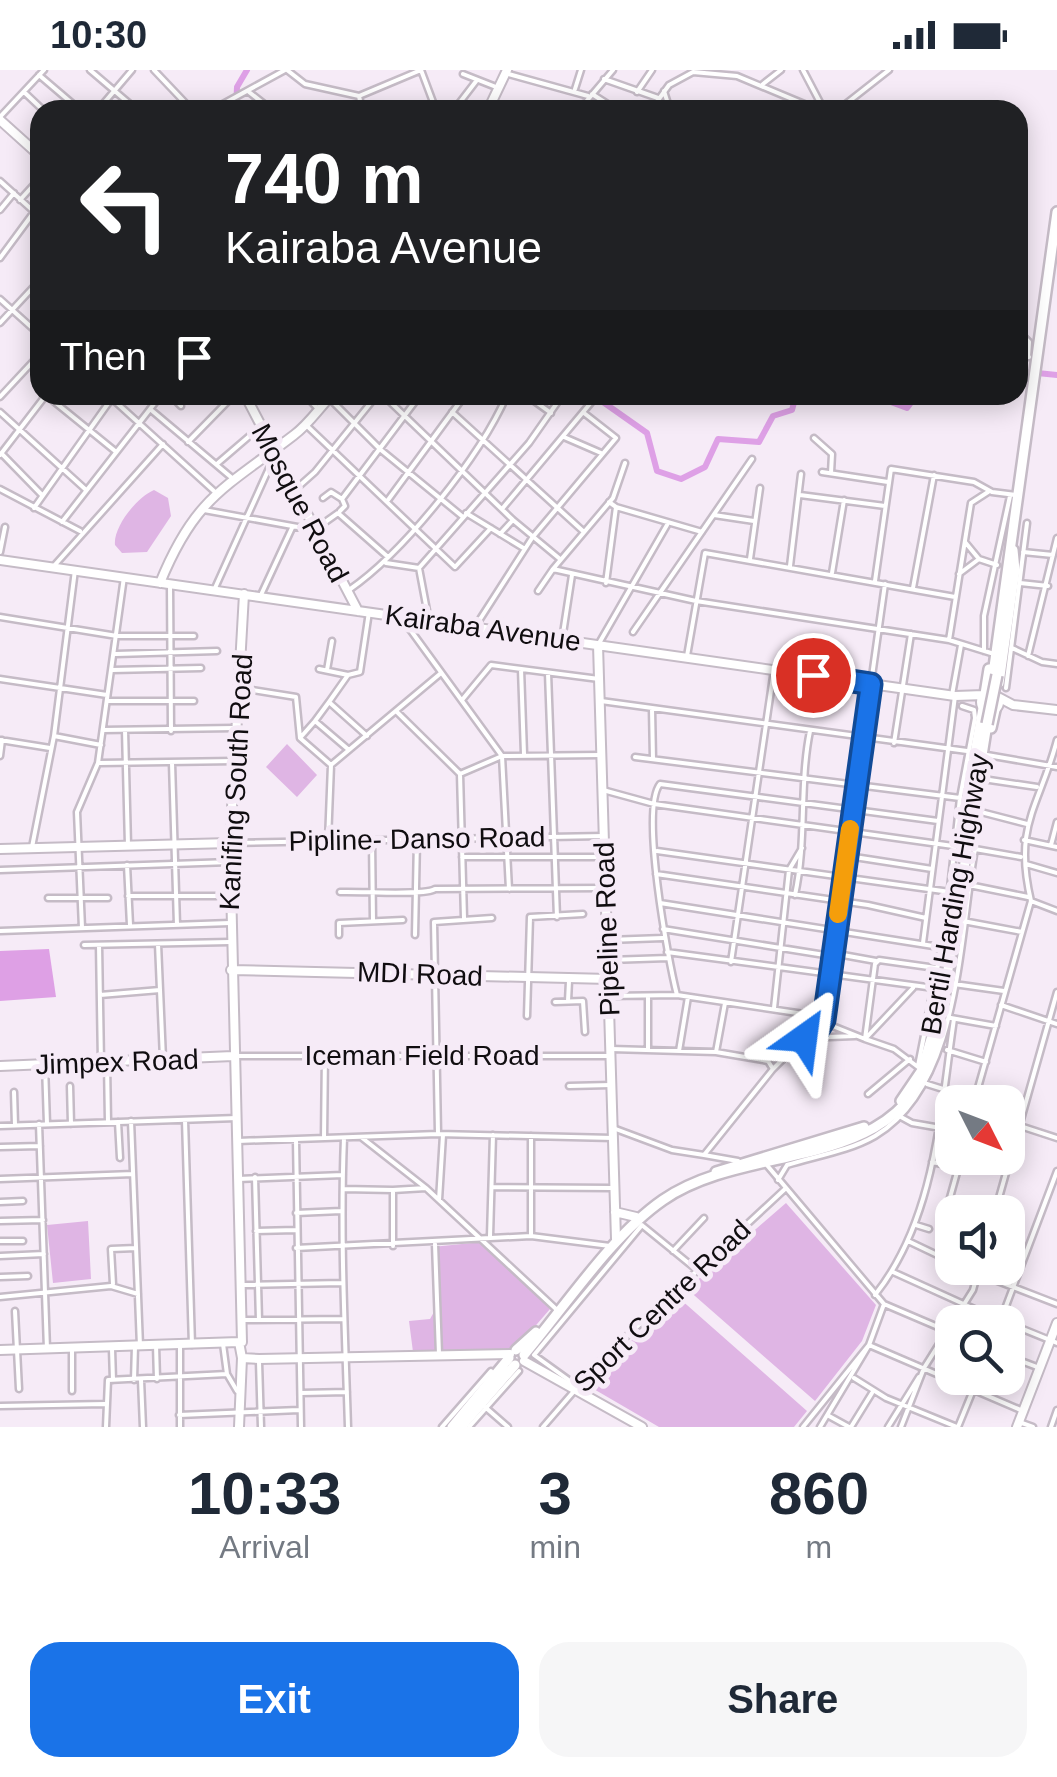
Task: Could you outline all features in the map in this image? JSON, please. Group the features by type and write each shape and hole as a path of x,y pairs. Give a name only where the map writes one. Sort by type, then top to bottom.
{"main road":[{"name":"Bertil Harding Highway","path":"1028,402 1057,212"},
{"name":"Bertil Harding Highway","path":"452,1426 639,1222 683,1183 866,1126 900,1102 920,1068 964,843 1013,553 1034,364 1057,242"},
{"name":"Bertil Harding Highway","path":"1013,553 1013,496 1027,405"},
{"path":"985,694 987,652 1002,570 1013,553"},
{"path":"998,696 1015,570 1013,553"},
{"path":"964,843 964,808 983,707"},
{"path":"964,843 977,811 996,709"},
{"name":"Bertil Harding Highway","path":"461,1427 484,1406 556,1309 613,1243 683,1189 868,1132 909,1101 926,1075 936,1046 959,921 964,843"}],"street":[{"path":"90,70 126,100"},
{"path":"106,100 132,70"},
{"path":"154,70 182,100"},
{"path":"234,100 286,70 305,84 359,96 421,70 432,100"},
{"path":"574,92 581,70"},
{"path":"586,100 613,70"},
{"path":"637,92 652,70"},
{"path":"763,84 781,70"},
{"path":"802,70 819,100"},
{"path":"851,100 890,70"},
{"path":"30,146 0,118 42,71 70,100"},
{"path":"604,79 658,98 694,71 716,73 754,79 796,100"},
{"path":"493,100 506,72 599,100"},
{"path":"463,74 498,88"},
{"path":"462,100 477,80"},
{"path":"24,92 33,100"},
{"path":"250,92 260,100"},
{"path":"664,92 667,100"},
{"path":"359,96 360,100"},
{"path":"0,182 30,209"},
{"path":"20,200 30,189"},
{"path":"0,210 14,193"},
{"path":"0,258 30,217"},
{"path":"0,323 30,291"},
{"path":"0,299 30,326"},
{"path":"1028,341 1034,364"},
{"path":"1028,361 1034,364"},
{"path":"0,398 30,365"},
{"path":"38,405 1,454 42,495"},
{"path":"58,405 115,451"},
{"path":"34,508 104,405"},
{"path":"119,405 216,492"},
{"path":"62,522 153,405"},
{"path":"188,442 224,405"},
{"name":"Mosque Road","path":"251,405 358,611"},
{"path":"315,405 318,409"},
{"path":"170,731 165,583 182,532 216,492 273,452 322,405"},
{"path":"338,405 381,450 438,498 525,548"},
{"path":"293,491 372,405"},
{"path":"392,405 532,538 560,559"},
{"path":"342,499 412,405"},
{"path":"388,500 457,405"},
{"path":"347,592 387,560 462,470 485,440 502,405"},
{"path":"541,405 551,413"},
{"path":"419,568 512,464 555,405"},
{"path":"502,509 589,405"},
{"path":"150,408 232,478"},
{"path":"0,412 86,489"},
{"path":"452,412 584,532"},
{"path":"475,628 532,538 616,434 584,412"},
{"path":"306,424 457,568 491,528"},
{"path":"216,464 260,426"},
{"path":"564,437 603,454"},
{"path":"814,438 832,454 831,474"},
{"path":"54,567 81,532 163,444"},
{"path":"214,590 273,452"},
{"path":"633,632 752,459"},
{"path":"538,592 560,559 609,502 624,463"},
{"path":"553,569 696,601 949,640 987,652 984,616 1013,496 992,492 974,482 894,468 888,482 875,581"},
{"path":"822,472 888,482"},
{"path":"790,566 800,474"},
{"path":"912,590 934,475"},
{"path":"750,558 760,488"},
{"path":"0,489 81,532"},
{"path":"199,508 314,530 345,506 332,492 323,498"},
{"path":"949,640 971,503 992,492"},
{"path":"800,495 885,506"},
{"path":"832,574 844,500"},
{"path":"609,502 667,525 702,532"},
{"path":"606,583 616,507"},
{"path":"338,513 387,560 419,568"},
{"path":"714,515 754,522"},
{"path":"500,534 513,520"},
{"path":"1006,688 1020,583 1013,553 1027,523"},
{"path":"598,645 667,525"},
{"path":"0,552 5,526"},
{"path":"260,597 292,528"},
{"path":"1028,656 1057,538"},
{"path":"964,541 979,559 996,565"},
{"path":"1013,553 1054,555"},
{"path":"687,658 703,554 750,558 955,596"},
{"path":"959,574 979,559"},
{"name":"Kairaba Avenue","path":"0,560 903,688 954,696 964,702"},
{"path":"419,568 428,620"},
{"path":"32,848 54,736 75,570"},
{"path":"562,640 572,575"},
{"path":"82,928 78,812 98,764 124,578"},
{"path":"1020,583 1048,586"},
{"path":"813,1038 824,1019 886,584"},
{"name":"Kanifing South Road","path":"239,1427 244,1320 230,844 244,594"},
{"path":"319,669 357,675 369,612"},
{"path":"400,617 502,756 509,890"},
{"path":"0,618 117,636 194,636"},
{"path":"894,743 911,634"},
{"path":"327,670 332,640"},
{"name":"Pipeline Road","path":"598,645 610,996 613,1243"},
{"path":"923,943 961,645"},
{"path":"1012,648 1057,664"},
{"path":"115,654 217,651"},
{"path":"462,700 491,666 599,679"},
{"path":"112,670 201,668"},
{"path":"521,669 524,756"},
{"path":"732,962 774,670"},
{"path":"328,842 331,765 441,673"},
{"path":"548,673 556,917"},
{"path":"300,738 348,675"},
{"path":"0,679 107,698 194,701"},
{"path":"240,688 296,697 300,738 331,765"},
{"path":"983,707 985,694"},
{"path":"964,702 985,694 1014,704 1057,710"},
{"path":"996,709 998,696"},
{"path":"600,701 968,752"},
{"path":"329,702 366,736"},
{"path":"964,702 996,709 1014,704"},
{"path":"920,1068 950,892 964,843 960,798 975,714 964,702"},
{"path":"652,709 653,759"},
{"path":"398,712 460,774 464,918"},
{"path":"315,721 349,750"},
{"path":"103,730 237,728"},
{"path":"125,730 128,844"},
{"path":"794,894 800,872 803,778 810,732"},
{"path":"54,736 101,746"},
{"path":"0,756 1,740 50,748"},
{"path":"1021,857 1038,786 1050,766 1057,740"},
{"path":"460,774 502,756 601,754"},
{"path":"986,755 1057,768"},
{"path":"635,757 960,798"},
{"path":"98,764 235,761"},
{"path":"172,763 177,925"},
{"path":"983,779 1038,786"},
{"path":"676,995 656,874 656,789 667,783 938,821"},
{"path":"602,790 654,804 802,826 935,844 964,843"},
{"path":"977,811 1027,824"},
{"path":"1024,840 1054,846 1057,822"},
{"name":"Pipline- Danso Road","path":"230,844 604,836"},
{"path":"415,935 417,838"},
{"path":"372,840 373,921"},
{"path":"0,848 230,844"},
{"path":"774,1009 789,870 802,848"},
{"path":"945,1085 959,921 975,849 1021,857 1026,864 1030,899 980,1085"},
{"path":"656,850 950,892"},
{"path":"846,856 932,869"},
{"path":"462,857 606,858"},
{"path":"0,870 230,862"},
{"path":"1026,864 1057,873"},
{"path":"127,866 130,925"},
{"path":"656,874 926,918"},
{"path":"968,885 1030,899 1057,911"},
{"path":"340,892 418,894 464,888 606,888"},
{"path":"128,896 230,896"},
{"path":"48,898 108,898"},
{"path":"660,903 942,948"},
{"path":"528,1016 530,917 583,914"},
{"path":"439,1200 434,922 492,918"},
{"path":"339,936 339,923 403,920"},
{"path":"959,921 1022,932"},
{"path":"0,931 230,923"},
{"path":"663,929 936,968"},
{"path":"608,940 664,938"},
{"path":"84,944 230,942"},
{"path":"99,944 108,1122"},
{"path":"158,944 163,1061"},
{"path":"609,960 668,955 934,988"},
{"path":"865,1038 877,961"},
{"name":"MDI Road","path":"231,970 609,979"},
{"path":"568,1002 569,979"},
{"path":"952,984 1004,992"},
{"path":"865,1038 913,988"},
{"path":"100,995 160,990"},
{"path":"1025,1108 1057,992"},
{"path":"610,996 676,995 774,1009 824,1019 855,1036"},
{"path":"648,996 648,1050"},
{"path":"680,1051 688,997"},
{"path":"555,1002 584,1002 585,1032"},
{"path":"716,1052 725,1003"},
{"path":"1002,1005 1057,1024"},
{"path":"950,1018 996,1026"},
{"path":"778,1180 788,1165 864,1141 901,1117 928,1084 950,1018"},
{"path":"704,1155 773,1069 804,1038 865,1038 910,1059 920,1068"},
{"path":"941,1048 986,1062"},
{"name":"Iceman Field Road","path":"234,1056 648,1050 716,1052 768,1061 773,1069"},
{"path":"324,1053 324,1139"},
{"name":"Jimpex Road","path":"0,1066 234,1056"},
{"path":"868,1094 910,1059"},
{"path":"45,1065 47,1124"},
{"path":"928,1084 935,1087"},
{"path":"569,1086 612,1085"},
{"path":"70,1086 71,1124"},
{"path":"14,1092 15,1125"},
{"path":"901,1117 935,1127"},
{"path":"0,1126 237,1118"},
{"path":"184,1119 192,1345"},
{"path":"131,1120 138,1380 143,1427"},
{"path":"118,1122 120,1158"},
{"path":"39,1124 48,1350"},
{"path":"1025,1128 1057,1138"},
{"path":"238,1141 613,1133 672,1150 747,1162"},
{"path":"490,1236 493,1135"},
{"path":"531,1136 532,1236"},
{"path":"360,1137 426,1188 556,1309"},
{"path":"344,1138 342,1283 349,1355 348,1427"},
{"path":"296,1140 302,1427"},
{"path":"0,1147 40,1146"},
{"path":"874,1295 893,1272 916,1225 935,1147"},
{"path":"766,1164 874,1295 884,1304 935,1325"},
{"path":"1008,1305 1057,1171"},
{"path":"0,1179 133,1174"},
{"path":"238,1179 343,1175"},
{"path":"256,1178 259,1320"},
{"path":"492,1187 614,1188"},
{"path":"343,1189 426,1188"},
{"name":"Sport Centre Road","path":"543,1427 576,1388 785,1189"},
{"path":"393,1190 393,1246"},
{"path":"0,1202 24,1201"},
{"path":"296,1213 342,1211"},
{"path":"615,1212 639,1222 698,1270"},
{"path":"673,1251 704,1218"},
{"path":"0,1221 43,1220"},
{"path":"576,1388 534,1354 639,1222"},
{"path":"916,1225 928,1229"},
{"path":"256,1231 296,1230"},
{"path":"296,1248 435,1244 490,1236 613,1243"},
{"path":"0,1242 23,1240"},
{"path":"908,1241 935,1254"},
{"path":"435,1244 440,1356"},
{"path":"114,1286 111,1249 136,1248"},
{"path":"0,1256 44,1254"},
{"path":"893,1272 961,1304 971,1285"},
{"path":"0,1277 28,1276"},
{"path":"242,1286 342,1283"},
{"path":"1010,1285 1057,1304"},
{"path":"0,1296 114,1286 138,1294"},
{"path":"820,1427 854,1378 884,1304"},
{"path":"15,1312 19,1389"},
{"path":"244,1320 344,1319"},
{"path":"1033,1427 1018,1424 1057,1323"},
{"path":"1025,1330 1053,1341"},
{"path":"0,1350 242,1342"},
{"path":"180,1344 180,1427"},
{"path":"223,1344 228,1374 242,1396"},
{"path":"156,1345 156,1379"},
{"path":"869,1345 935,1372"},
{"path":"803,1427 869,1345"},
{"path":"112,1347 113,1380"},
{"path":"888,1427 935,1348"},
{"path":"72,1349 72,1391"},
{"path":"242,1358 349,1355 517,1359 642,1427"},
{"path":"259,1359 261,1427"},
{"path":"1025,1362 1037,1367"},
{"path":"901,1427 924,1368"},
{"path":"440,1427 491,1371"},
{"path":"106,1427 107,1382 228,1374"},
{"path":"854,1378 873,1391 958,1427 971,1395"},
{"path":"829,1416 850,1427 873,1391"},
{"path":"301,1394 346,1392"},
{"path":"991,1395 1023,1410"},
{"path":"0,1406 106,1404"},
{"path":"469,1427 484,1406 508,1427"},
{"path":"179,1415 301,1410"},
{"path":"1051,1427 1057,1410"},
{"path":"440,1427 452,1426"}],"shaded area":[{"path":"154,490 168,498 171,516 147,552 122,553 115,538 122,522 140,499"},
{"path":"287,744 317,775 297,797 266,767"},
{"path":"49,949 56,997 0,1001 0,951"},
{"path":"786,1203 876,1305 862,1341 815,1401 687,1289"},
{"path":"88,1221 91,1279 53,1283 47,1225"},
{"path":"482,1242 550,1309 512,1353 413,1352 409,1321 430,1319 434,1312 432,1247"},
{"path":"679,1298 807,1411 794,1427 659,1427 592,1388 590,1378"}],"waterway":[{"path":"236,100 237,87 247,70"},
{"path":"1028,372 1057,375"},
{"path":"607,405 647,433 657,471 681,479 705,467 718,439 759,442 773,416 792,410 793,405"},
{"path":"899,405 909,405"}],"slow traffic":[{"path":"838,914 850,829"}],"route":[{"path":"804,1038 813,1038 824,1020 871,684 813,675"}]}
